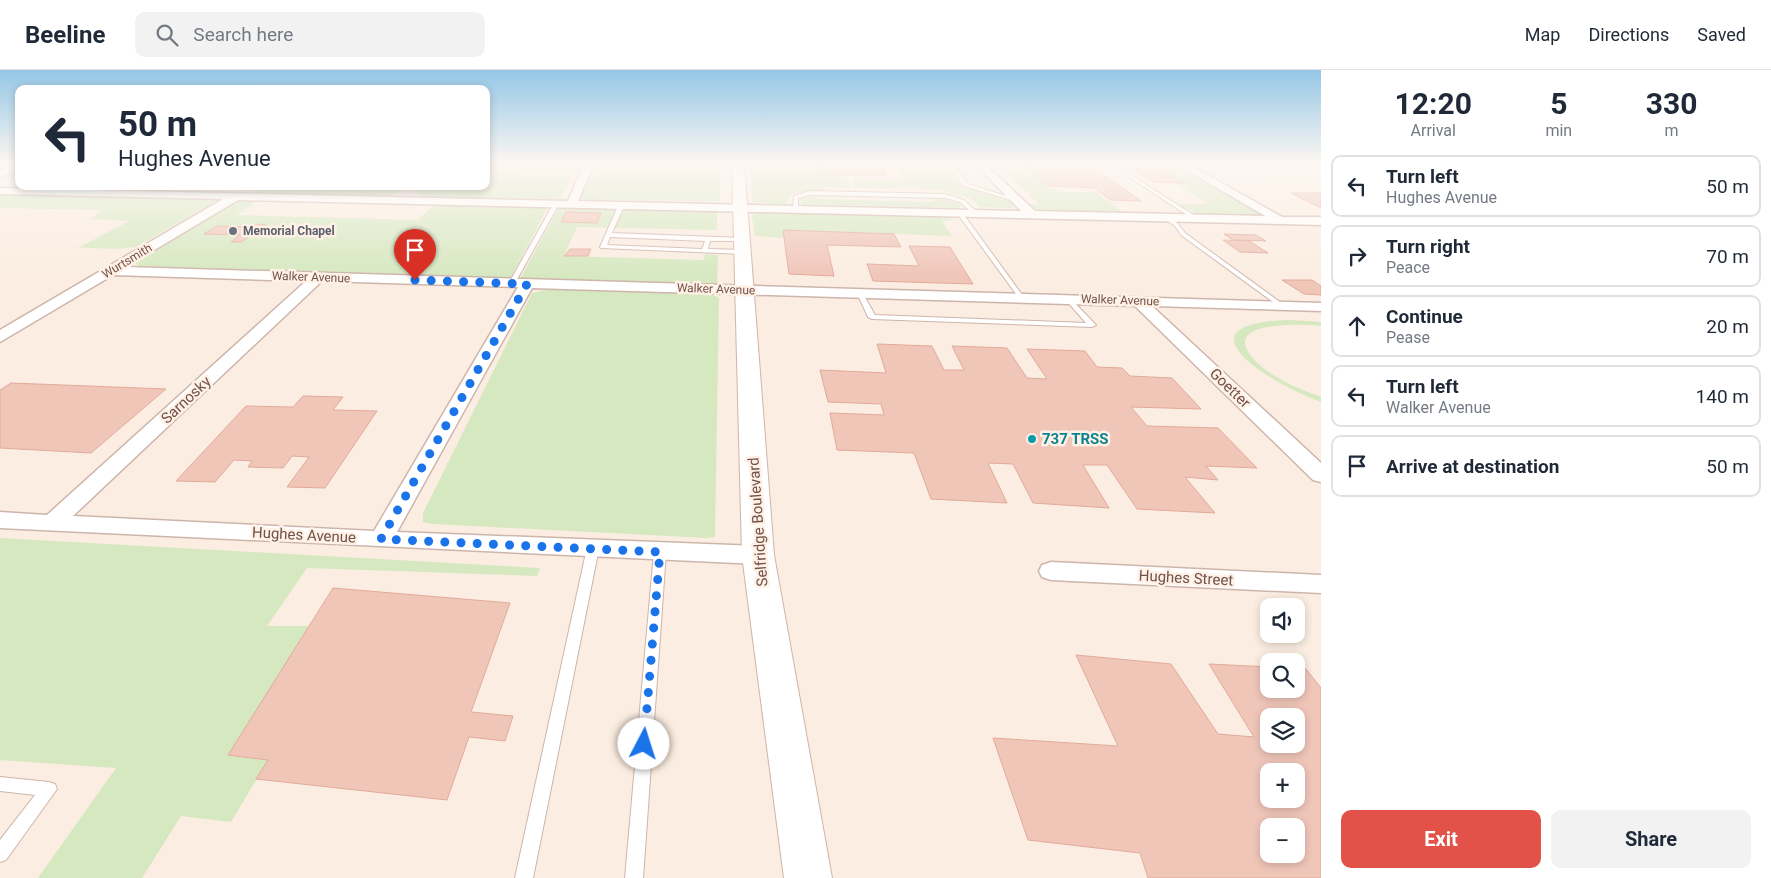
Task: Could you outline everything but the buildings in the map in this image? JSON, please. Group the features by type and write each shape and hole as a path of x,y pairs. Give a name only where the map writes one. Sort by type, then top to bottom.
{"street":[{"name":"Wurtsmith","path":"0,337 227,202"},
{"path":"542,202 1321,221"},
{"name":"Selfridge Boulevard","path":"741,202 758,555 808,878"},
{"path":"1018,202 1031,214"},
{"path":"1248,202 1280,220"},
{"name":"Walker Avenue","path":"110,271 1321,307"},
{"name":"Sarnosky","path":"53,522 318,277"},
{"path":"381,539 407,494 519,283"},
{"name":"Goetter","path":"1138,301 1321,475"},
{"name":"Hughes Avenue","path":"0,520 660,552 758,555"},
{"name":"Hughes Street","path":"1051,571 1321,584"}],"lane":[{"path":"519,283 557,202"},
{"path":"796,202 796,209"},
{"path":"963,202 975,213"},
{"path":"1170,202 1195,218"},
{"path":"622,204 603,247 706,251 743,246"},
{"path":"959,212 1021,298"},
{"path":"1167,218 1177,225 1183,234 1282,306"},
{"path":"608,235 708,239 743,246"},
{"path":"706,251 708,239"},
{"path":"860,293 872,317 1092,325 1068,299"},
{"path":"524,878 593,548"},
{"path":"634,878 660,552"},
{"path":"0,784 49,789 0,854"}],"green space":[{"path":"0,202 215,202 136,247 115,249 70,247 80,247 129,221 91,219 103,210 0,208"},
{"path":"237,202 255,203 237,215 417,220 436,204 548,207 510,279 141,268 135,263"},
{"path":"753,202 787,202 785,205"},
{"path":"801,202 953,202 959,203 961,208 802,204"},
{"path":"974,202 1010,202 1013,205 1013,208 979,207"},
{"path":"1037,202 1109,202 1122,212 1041,211 1027,205 1039,204"},
{"path":"1206,202 1243,202 1263,213 1259,216 1200,215 1176,204 1210,204"},
{"path":"559,207 610,208 628,211 631,209 717,210 717,230 577,227 564,256 704,260 705,254 718,255 717,285 520,279"},
{"path":"762,211 943,216 955,220 942,221 952,236 783,230 784,238 755,236 752,216"},
{"path":"553,288 714,293 713,295 719,298 715,537 423,522 423,513 532,293"},
{"path":"1290,320 1321,322 1321,326 1284,325 1256,330 1247,336 1245,344 1251,356 1266,370 1293,386 1321,397 1321,402 1301,394 1258,369 1242,356 1234,343 1237,332 1255,324"},
{"path":"0,538 540,568 537,576 307,568 267,626 310,626 228,755 268,760 231,822 181,816 142,878 38,878 116,768 0,760"}],"place":[{"name":"Memorial Chapel","path":"233,231"},
{"name":"737 TRSS","path":"1032,439"}],"route":[{"path":"415,280 527,284 381,539 660,552 644,744"}]}
